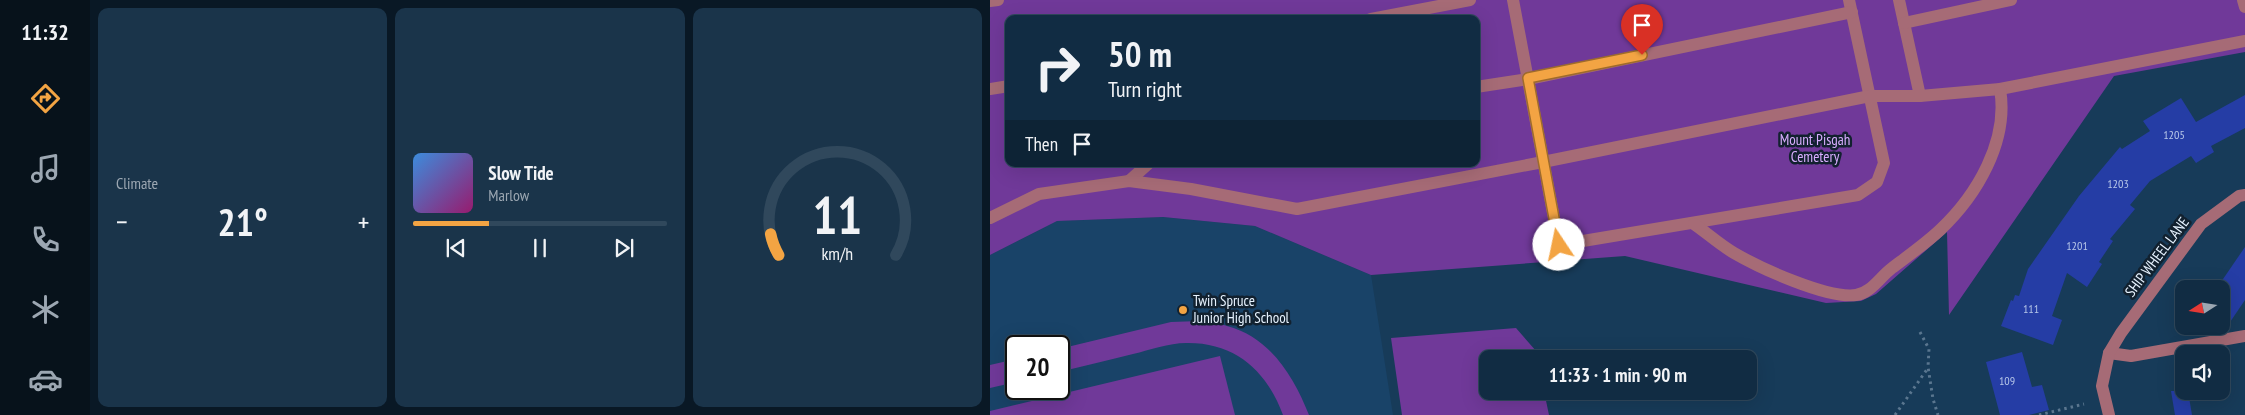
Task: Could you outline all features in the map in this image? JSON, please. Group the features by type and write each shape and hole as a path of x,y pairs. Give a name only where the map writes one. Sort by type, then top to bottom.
{"street":[{"path":"990,1 998,0"},
{"path":"1392,15 1470,0"},
{"path":"1480,86 1528,78 1850,6 1884,163 1877,182 1858,195 1694,224 1559,245 1544,162 1528,78 1513,0"},
{"path":"1899,0 1920,96"},
{"path":"1904,23 2012,0"},
{"path":"2244,0 2245,7"},
{"path":"990,218 1039,194 1129,180 1191,189 1297,209 1544,162 1870,96 1920,96 2000,89 2245,41"},
{"path":"990,89 1005,87"},
{"path":"1694,224 1733,253 1776,274 1833,294 1856,295 1867,291 1888,271 1940,230 1958,210 1974,187 1996,146 2001,127 2002,106 2000,89"},
{"path":"1129,180 1144,167"},
{"name":"SHIP WHEEL LANE","path":"2109,415 2102,386 2109,353 2121,333 2201,224 2239,196 2245,194"},
{"path":"2109,353 2131,356 2245,336"}],"path":[{"path":"1920,332 1928,350 1928,367 1938,415"},
{"path":"1895,415 1928,367"},
{"path":"2039,415 2084,404"}],"shaded area":[{"name":"Twin Spruce Junior High School","path":"1163,217 1255,226 1371,275 1393,415 990,415 990,255 1057,221"}],"green space":[{"name":"Mount Pisgah Cemetery","path":"990,0 2245,0 2245,52 2114,76 1949,315 1947,232 1876,294 1861,301 1826,303 1625,256 1371,275 1255,226 1163,217 1057,221 990,255"},
{"path":"1200,321 1221,324 1242,331 1256,339 1268,349 1288,373 1309,415 1283,415 1268,385 1247,362 1220,348 1204,344 1180,343 1166,345 1070,369 1070,346 1171,322"},
{"path":"1516,328 1535,350 1479,350 1479,400 1546,400 1549,415 1402,415 1391,338"},
{"path":"1220,356 1235,415 990,415 990,411 1036,400 1070,400 1070,392"},
{"path":"1005,362 1005,385 990,388 990,365"}],"building":[{"path":"2245,95 2245,128 2211,146 2214,152 2196,163 2191,156 2150,181 2130,205 2135,209 2110,239 2113,241 2099,262 2102,264 2087,287 2067,273 2052,316 2062,320 2053,345 2001,326 2011,300 2013,301 2015,295 2019,296 2028,269 2079,196 2120,147 2122,149 2150,131 2143,121 2181,98 2196,122"},
{"path":"2245,247 2245,300 2230,322 2230,280 2222,280"},
{"path":"2022,352 2032,387 2042,385 2049,410 2029,415 2000,415 1986,362"},
{"path":"2171,391 2175,391 2175,400 2190,400 2192,415 2175,415"}],"place":[{"name":"Twin Spruce Junior High School","path":"1183,310"}],"route":[{"path":"1559,245 1528,78 1642,55"}]}
